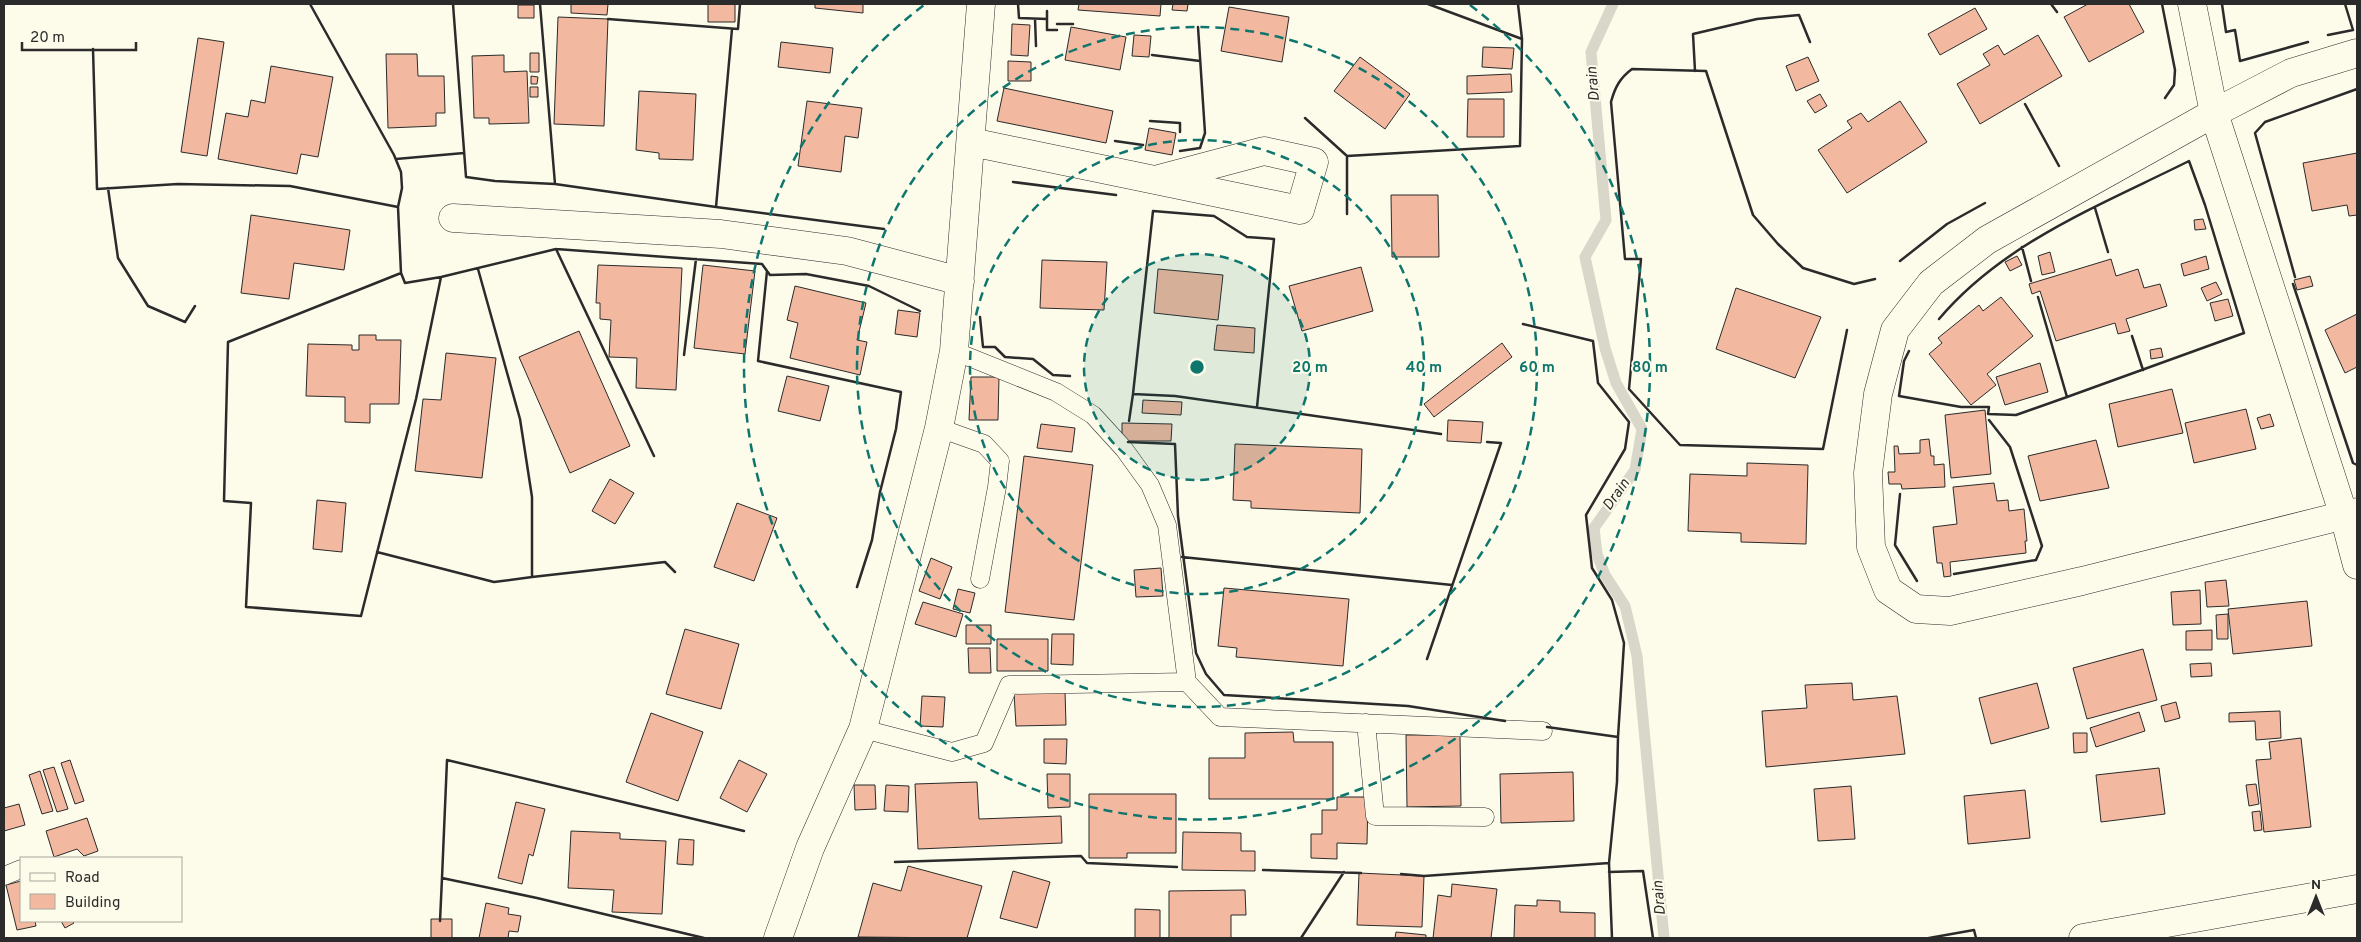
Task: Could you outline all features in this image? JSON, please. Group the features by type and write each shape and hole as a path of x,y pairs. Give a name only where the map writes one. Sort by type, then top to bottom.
{"street":[{"path":"778,938 810,848 863,729 938,428 954,352 981,4"},
{"path":"2192,4 2214,112 2351,514 2357,565"},
{"path":"2351,514 2091,579 1950,610 1916,609 1888,590 1870,546 1868,472 1878,394 1896,330 1931,282 1987,240 2214,112 2291,73 2357,53"},
{"path":"971,142 1300,210 1314,162 1264,151 1155,180"},
{"path":"453,218 721,234 847,250 960,281"},
{"path":"2083,938 2357,888"}],"lane":[{"path":"954,352 1056,392 1093,416 1124,449 1145,478 1167,525 1188,682 1220,716 1543,731"},
{"path":"938,428 984,444 1000,461 980,579"},
{"path":"863,729 952,752 984,744 1009,685 1188,682"},
{"path":"1366,723 1375,816 1485,817"},
{"path":"4,876 20,870"}],"building":[{"path":"571,4 608,4 607,15 571,13"},
{"path":"708,4 735,4 735,22 708,22"},
{"path":"815,4 863,4 863,13 815,8"},
{"path":"1079,4 1161,4 1160,16 1078,10"},
{"path":"1173,4 1188,4 1187,11 1172,10"},
{"path":"2088,4 2129,4 2144,32 2089,62 2064,17"},
{"path":"518,5 534,5 534,18 518,18"},
{"path":"1229,7 1289,17 1282,62 1221,51"},
{"path":"1975,8 1987,29 1940,55 1928,34"},
{"path":"558,17 608,19 604,126 554,124"},
{"path":"1012,24 1030,25 1028,56 1011,55"},
{"path":"1071,27 1126,37 1120,70 1065,60"},
{"path":"1134,35 1151,36 1149,57 1132,56"},
{"path":"2038,35 2062,76 1980,124 1957,84 1990,65 1983,54 1998,45 2004,55"},
{"path":"198,38 224,42 207,156 181,152"},
{"path":"781,42 833,48 830,73 778,67"},
{"path":"1483,47 1514,48 1512,69 1482,67"},
{"path":"530,53 539,53 539,72 530,72"},
{"path":"386,54 417,54 418,76 444,76 445,113 436,113 436,126 388,128"},
{"path":"504,55 504,72 527,71 529,123 489,124 489,118 474,118 472,56"},
{"path":"1360,57 1410,94 1385,129 1334,91"},
{"path":"1808,57 1819,81 1796,91 1786,66"},
{"path":"1008,61 1031,62 1031,81 1008,81"},
{"path":"271,66 333,77 318,157 301,154 297,174 218,159 226,113 248,117 251,100 265,103"},
{"path":"1511,74 1512,92 1467,94 1467,76"},
{"path":"531,76 538,77 537,84 531,84"},
{"path":"530,87 538,87 538,97 530,97"},
{"path":"1004,88 1113,111 1106,143 997,121"},
{"path":"639,91 696,94 693,160 659,159 659,153 636,150"},
{"path":"1820,94 1827,106 1815,113 1807,101"},
{"path":"1468,99 1504,99 1504,137 1467,137"},
{"path":"807,101 862,108 858,138 845,136 841,172 798,166"},
{"path":"1900,101 1927,142 1847,193 1818,150 1852,128 1847,121 1861,113 1868,122"},
{"path":"1149,128 1176,133 1172,155 1145,150"},
{"path":"2357,153 2357,215 2349,216 2347,205 2312,211 2303,163"},
{"path":"1391,195 1438,195 1439,257 1392,257"},
{"path":"251,215 350,230 344,270 294,263 289,299 241,293"},
{"path":"2203,219 2206,229 2195,230 2194,220"},
{"path":"2050,252 2055,272 2042,275 2038,256"},
{"path":"2017,256 2022,265 2010,271 2005,262"},
{"path":"2206,256 2209,269 2184,276 2181,264"},
{"path":"2111,259 2116,276 2138,269 2144,288 2160,284 2167,306 2126,319 2130,331 2118,334 2115,323 2056,341 2040,291 2032,294 2029,284"},
{"path":"1042,260 1107,262 1104,310 1040,308"},
{"path":"598,265 682,268 676,390 636,388 637,358 609,357 611,320 600,319 600,303 596,303"},
{"path":"703,265 755,271 745,354 694,348"},
{"path":"1361,267 1373,311 1302,331 1289,286"},
{"path":"1158,269 1223,275 1218,320 1154,313"},
{"path":"2310,276 2313,286 2297,290 2294,280"},
{"path":"2216,282 2222,294 2207,301 2201,288"},
{"path":"795,286 866,303 857,340 867,342 860,375 790,358 798,323 787,320"},
{"path":"1736,288 1821,317 1795,378 1716,349"},
{"path":"2001,297 2033,336 1987,374 1996,385 1971,405 1929,354 1942,343 1938,338 1979,305 1983,311"},
{"path":"2228,299 2233,316 2215,321 2210,303"},
{"path":"898,310 920,313 917,337 895,334"},
{"path":"2357,314 2357,367 2345,373 2325,330"},
{"path":"1217,325 1255,328 1254,353 1214,350"},
{"path":"579,331 630,446 570,473 519,357"},
{"path":"359,335 376,335 376,340 401,340 399,404 370,404 370,423 345,422 345,397 306,396 308,344 352,345 352,350 359,350"},
{"path":"1502,343 1512,357 1434,417 1424,404"},
{"path":"2161,348 2163,357 2151,359 2150,350"},
{"path":"446,353 496,358 482,478 415,471 423,399 441,400"},
{"path":"2040,363 2048,392 2005,405 1996,377"},
{"path":"787,376 829,386 820,421 778,411"},
{"path":"971,377 999,377 998,420 969,420"},
{"path":"2172,389 2183,433 2118,447 2109,404"},
{"path":"1143,400 1182,402 1181,415 1142,413"},
{"path":"2246,409 2256,449 2194,463 2185,423"},
{"path":"1985,410 1991,474 1951,478 1945,415"},
{"path":"2270,414 2274,426 2261,429 2257,418"},
{"path":"1448,420 1483,422 1481,443 1447,441"},
{"path":"1122,423 1172,424 1171,441 1122,441"},
{"path":"1041,424 1075,428 1072,452 1037,448"},
{"path":"1929,439 1931,456 1934,456 1934,465 1944,464 1945,487 1902,489 1901,484 1889,484 1888,472 1895,472 1894,446 1898,446 1899,454 1920,453 1920,440"},
{"path":"2096,440 2109,488 2040,501 2028,456"},
{"path":"1235,444 1362,449 1360,513 1251,508 1251,501 1233,500"},
{"path":"1024,456 1093,465 1074,620 1005,612"},
{"path":"1747,463 1808,465 1806,544 1741,542 1741,533 1688,531 1690,474 1747,476"},
{"path":"610,479 634,493 615,524 592,511"},
{"path":"1994,483 1997,501 2008,500 2009,511 2024,509 2027,541 2025,541 2026,553 1950,562 1951,576 1944,577 1942,563 1937,563 1933,527 1957,524 1953,487"},
{"path":"317,500 346,503 342,552 313,549"},
{"path":"737,503 777,518 754,581 714,567"},
{"path":"931,558 952,567 940,599 919,591"},
{"path":"1161,568 1163,596 1136,597 1134,570"},
{"path":"2226,580 2229,606 2207,607 2205,582"},
{"path":"1224,588 1349,599 1343,666 1236,657 1237,648 1218,646"},
{"path":"958,589 975,593 970,613 953,609"},
{"path":"2200,590 2201,624 2173,625 2171,592"},
{"path":"2307,601 2312,646 2233,654 2228,609"},
{"path":"923,602 963,614 956,637 915,624"},
{"path":"2228,614 2228,639 2217,639 2216,615"},
{"path":"966,625 991,625 991,644 966,644"},
{"path":"685,629 739,644 721,709 666,694"},
{"path":"2212,630 2212,650 2186,650 2186,631"},
{"path":"1052,634 1074,634 1073,665 1051,664"},
{"path":"997,639 1048,639 1048,671 997,671"},
{"path":"968,648 990,648 991,673 969,673"},
{"path":"2143,649 2157,700 2087,719 2073,668"},
{"path":"2211,663 2212,676 2191,677 2190,664"},
{"path":"1852,683 1853,700 1897,696 1905,754 1766,767 1762,711 1807,708 1805,685"},
{"path":"2037,683 2049,728 1991,744 1979,698"},
{"path":"1065,691 1066,725 1016,726 1014,693"},
{"path":"922,696 945,697 943,727 920,726"},
{"path":"2176,702 2180,718 2165,722 2161,706"},
{"path":"2280,711 2281,738 2256,740 2255,721 2229,722 2229,713"},
{"path":"2139,712 2145,731 2096,747 2090,728"},
{"path":"651,713 703,732 678,801 626,782"},
{"path":"1293,732 1294,742 1333,742 1333,799 1209,799 1209,758 1245,758 1245,733"},
{"path":"2073,733 2087,733 2087,752 2074,753"},
{"path":"1406,735 1460,735 1461,806 1407,807"},
{"path":"2301,738 2311,827 2264,832 2256,760 2271,759 2269,742"},
{"path":"1044,739 1067,739 1066,764 1044,763"},
{"path":"70,760 84,801 75,804 61,763"},
{"path":"739,760 767,774 747,812 720,798"},
{"path":"54,767 68,809 57,812 43,770"},
{"path":"2159,768 2165,814 2101,822 2096,775"},
{"path":"40,771 53,811 42,814 29,775"},
{"path":"1573,772 1574,821 1501,823 1500,774"},
{"path":"1047,774 1070,774 1070,807 1048,808"},
{"path":"977,782 979,819 1061,816 1062,843 918,849 915,784"},
{"path":"2256,784 2259,804 2249,806 2246,785"},
{"path":"854,785 875,785 876,809 855,810"},
{"path":"886,785 909,786 908,812 884,811"},
{"path":"1851,786 1855,839 1818,841 1814,789"},
{"path":"2025,790 2030,838 1968,844 1964,796"},
{"path":"1089,794 1176,794 1176,853 1127,853 1127,858 1089,858"},
{"path":"1337,797 1368,797 1367,844 1337,843 1337,859 1311,858 1311,834 1322,834 1322,810 1337,810"},
{"path":"516,802 545,809 533,856 529,854 522,884 498,878"},
{"path":"19,804 25,825 4,831 4,808"},
{"path":"2260,811 2262,830 2254,831 2252,812"},
{"path":"87,818 98,851 84,856 77,849 54,857 46,831"},
{"path":"571,831 620,833 620,839 666,841 662,914 612,912 614,890 568,888"},
{"path":"1183,832 1241,833 1241,851 1255,851 1255,871 1182,870"},
{"path":"679,839 694,840 693,865 677,864"},
{"path":"908,866 982,886 967,938 858,937 873,883 901,891"},
{"path":"1013,871 1050,882 1037,928 1000,918"},
{"path":"1359,873 1424,876 1422,927 1357,925"},
{"path":"20,881 20,922 35,922 36,926 17,930 6,885"},
{"path":"1452,884 1497,889 1491,938 1433,938 1438,895 1451,897"},
{"path":"1245,890 1246,915 1231,915 1231,938 1169,938 1169,891"},
{"path":"1537,900 1560,901 1560,912 1595,913 1595,938 1514,938 1515,905 1537,906"},
{"path":"486,903 509,908 508,914 521,916 518,932 509,931 508,938 479,938"},
{"path":"1135,909 1160,910 1160,938 1135,938"},
{"path":"431,919 452,919 452,938 431,938"},
{"path":"62,922 74,923 65,928"},
{"path":"1396,932 1426,935 1426,938 1395,938"}],"waterway":[{"name":"Drain","path":"1613,4 1591,52 1606,220 1585,257 1605,348 1616,383 1642,429 1635,470 1594,528 1597,554 1605,575 1625,606 1637,656 1664,938"}],"wall":[{"path":"310,4 394,155 401,172 402,188 398,207 401,273 405,283 441,277 556,249 762,264 770,275 806,274 869,286 920,311"},
{"path":"453,4 466,177 495,181 555,184 540,4"},
{"path":"608,19 738,29 740,4"},
{"path":"1018,4 1019,18 1047,19"},
{"path":"1428,4 1522,39 1518,4"},
{"path":"2051,4 2057,12"},
{"path":"2162,4 2175,70 2174,85 2165,98"},
{"path":"2222,4 2226,32 2235,30 2240,61 2308,42"},
{"path":"2328,35 2353,30 2345,4"},
{"path":"1047,11 1047,30 1057,30"},
{"path":"1695,71 1693,34 1757,19 1799,15 1810,42"},
{"path":"1035,19 1036,46"},
{"path":"1057,24 1073,24"},
{"path":"1180,151 1200,148 1205,133 1198,27"},
{"path":"555,184 716,207 732,29"},
{"path":"1305,118 1347,156 1520,146 1522,39"},
{"path":"93,49 97,189 178,184 290,186 398,207"},
{"path":"1152,55 1200,61"},
{"path":"1847,330 1823,449 1680,445 1629,389 1641,259 1625,259 1611,102 1621,79 1632,69 1706,71 1753,215 1778,244 1803,268 1854,284 1875,279"},
{"path":"2295,277 2255,133 2265,122 2357,89"},
{"path":"2025,104 2059,166"},
{"path":"1150,121 1180,123 1180,132"},
{"path":"1115,141 1143,145"},
{"path":"396,159 464,153"},
{"path":"1347,156 1347,214"},
{"path":"1939,319 1965,292 1993,268 2023,247 2088,210 2189,161 2205,205 2244,333 2067,397"},
{"path":"1013,182 1116,195"},
{"path":"108,188 118,258 148,306 185,322 195,306"},
{"path":"1900,261 1947,224 1985,203"},
{"path":"716,207 884,229"},
{"path":"2095,208 2108,252"},
{"path":"1257,407 1274,239 1247,237 1214,216 1153,211 1133,394 1175,396 1441,434"},
{"path":"2022,247 2031,281"},
{"path":"556,249 654,456"},
{"path":"684,355 696,259"},
{"path":"377,552 494,582 532,577 532,497 520,419 478,269"},
{"path":"767,271 758,361 901,392 896,429 880,492 872,540 857,587"},
{"path":"401,273 228,342 224,501 251,503 246,607 361,616 416,399 441,277"},
{"path":"2293,284 2353,463 2357,465"},
{"path":"1909,351 1904,361 1899,396 1961,407 1989,407 1988,414 2016,415 2067,397 2038,297"},
{"path":"980,317 983,347 995,347 1005,357 1033,359 1053,375 1070,376"},
{"path":"1523,324 1593,341 1598,383 1629,422 1625,449 1586,515 1592,568 1612,600 1624,643 1618,737"},
{"path":"2132,336 2143,370"},
{"path":"1129,421 1133,394"},
{"path":"1954,574 2036,560 2042,546 2010,447 1989,420"},
{"path":"1128,442 1175,444 1178,516 1196,653 1206,674 1224,695 1408,706 1505,721"},
{"path":"1427,659 1501,443 1487,442"},
{"path":"1900,494 1895,545 1917,581"},
{"path":"1182,557 1452,585"},
{"path":"532,577 665,562 675,572"},
{"path":"1547,727 1618,737 1617,782 1609,863"},
{"path":"704,938 537,898 442,878 447,760 744,831"},
{"path":"895,862 1081,856 1087,863 1177,867"},
{"path":"1401,874 1424,876 1609,863 1612,938"},
{"path":"1263,870 1361,873"},
{"path":"1609,872 1643,871 1653,938"},
{"path":"1301,938 1344,872"},
{"path":"440,921 442,878"},
{"path":"1929,938 1974,930 1976,938"}]}
